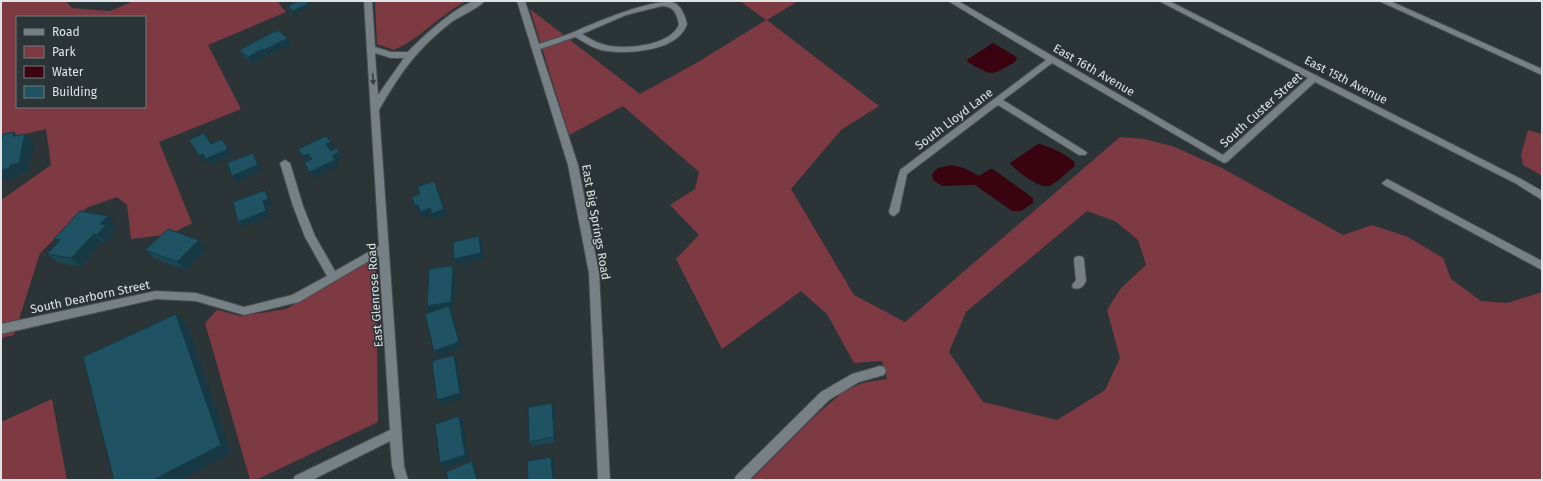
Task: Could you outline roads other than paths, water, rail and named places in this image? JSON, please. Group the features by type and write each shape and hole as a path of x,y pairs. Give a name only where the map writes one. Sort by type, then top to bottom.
{"street":[{"name":"East Glenrose Road","path":"368,1 398,466 402,480"},
{"path":"376,108 390,81 409,55 446,23 481,1"},
{"name":"East Big Springs Road","path":"521,1 573,164 594,273 604,480"},
{"name":"East 16th Avenue","path":"952,1 1224,160"},
{"name":"East 15th Avenue","path":"1163,1 1518,181 1542,196"},
{"path":"536,48 576,34 606,18 630,9 666,2 673,4 679,12 683,24 679,34 664,42 640,48 618,50 601,46 576,34"},
{"path":"1387,2 1542,72"},
{"path":"371,49 391,55 409,55"},
{"name":"South Lloyd Lane","path":"894,212 903,172 1052,60"},
{"name":"South Custer Street","path":"1224,160 1314,78"},
{"path":"998,101 1082,153"},
{"path":"285,163 298,206 310,237 333,277"},
{"path":"1387,183 1542,266"},
{"name":"South Dearborn Street","path":"1,329 156,295 196,297 244,310 295,299 385,247"},
{"path":"1077,285 1080,280 1079,260"},
{"path":"740,480 825,396 856,378 880,371"},
{"path":"299,480 397,432"}],"water":[{"path":"993,43 1015,56 1017,59 1015,62 991,73 967,62 968,59"},
{"path":"1038,144 1058,151 1075,163 1074,167 1049,186 1040,185 1034,182 1010,163"},
{"path":"951,165 964,168 979,176 990,169 993,169 1033,198 1033,203 1021,211 1012,211 975,185 942,186 933,180 932,174 938,168"}]}
